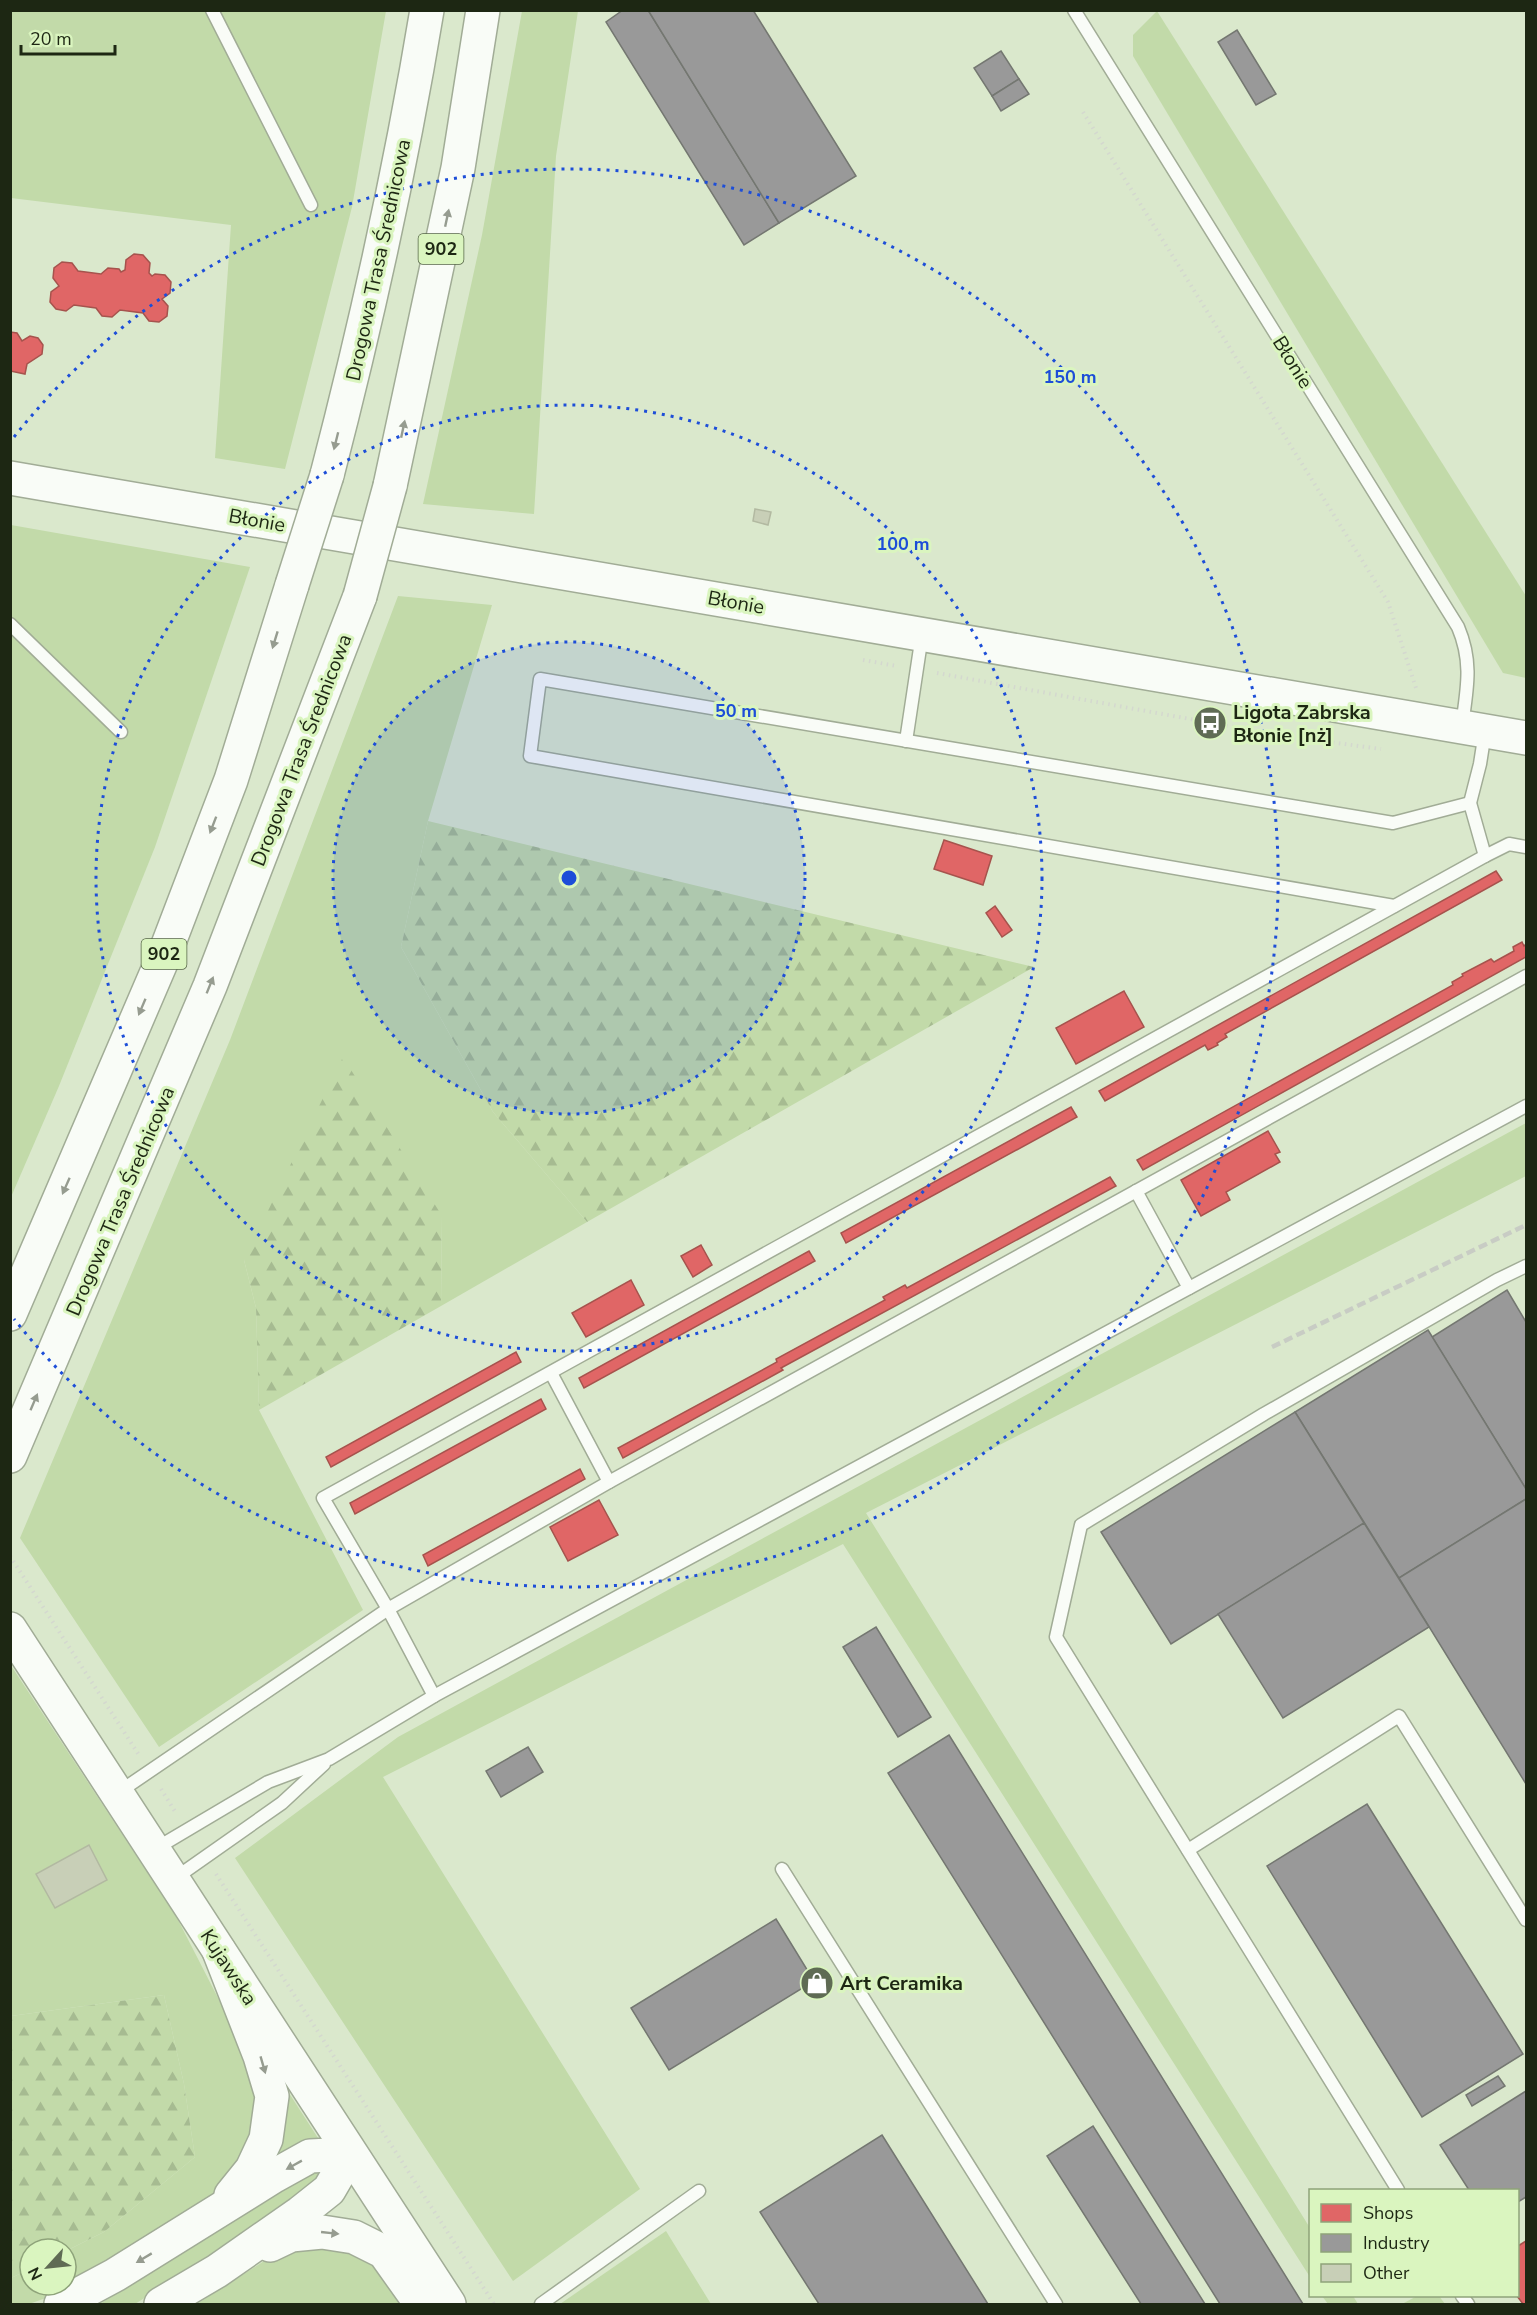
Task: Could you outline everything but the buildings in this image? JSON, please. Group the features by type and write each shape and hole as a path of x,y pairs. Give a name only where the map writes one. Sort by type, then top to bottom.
{"main road":[{"path":"410,111 415,10"},
{"name":"Drogowa Trasa Średnicowa","path":"10,1314 167,947 231,780 327,475 361,344 410,111 427,10"},
{"name":"Drogowa Trasa Średnicowa","path":"10,1456 205,997 360,596 390,486 458,168 483,10"},
{"name":"Błonie","path":"10,478 1527,738"},
{"name":"Kujawska","path":"10,1629 449,2304"},
{"path":"194,2228 233,2193 252,2169 266,2139 272,2097 260,2056 219,1951"},
{"path":"61,2304 194,2228 274,2176 310,2156 350,2154"},
{"path":"161,2304 217,2271 329,2190 350,2154"},
{"path":"217,2271 291,2235 322,2232 354,2237 384,2252 421,2304"}],"lane":[{"path":"212,10 311,205"},
{"name":"Błonie","path":"1074,10 1458,627 1465,643 1468,661 1473,729"},
{"path":"10,624 121,732"},
{"path":"906,741 922,633"},
{"path":"1394,906 530,756 540,679 1393,823 1470,804"},
{"path":"1473,729 1480,764 1470,804 1485,856"},
{"path":"434,1696 388,1609 323,1498 1485,856 1509,844 1527,847"},
{"path":"118,1793 388,1609 609,1482 1526,979"},
{"path":"154,1850 268,1782 329,1759 434,1696 1527,1106"},
{"path":"1136,1191 1189,1288"},
{"path":"1397,2189 1056,1637 1081,1525 1264,1414 1497,1280 1527,1266"},
{"path":"551,1373 609,1482"},
{"path":"1188,1850 1399,1716 1527,1920"},
{"path":"173,1880 282,1803 329,1759"},
{"path":"782,1869 1056,2304"},
{"path":"541,2304 699,2191"}],"path":[{"path":"1083,112 1388,602 1417,688"},
{"path":"858,659 1278,735 1390,750"},
{"path":"10,1556 187,1830"},
{"path":"205,1856 494,2304"}],"green space":[{"path":"10,11 386,11 352,207 285,469 215,458 231,225 11,198"},
{"path":"522,11 578,11 556,156 534,514 423,504 482,235"},
{"path":"1157,11 1526,596 1526,678 1503,673 1133,56 1133,35"},
{"path":"11,525 250,567 155,847 59,1086 11,1197"},
{"path":"398,596 492,605 428,821 401,947 493,1112 587,1222 441,1306 442,1216 244,1260 256,1308 259,1410 363,1610 159,1747 20,1538 230,1040"},
{"path":"428,821 1034,967 587,1222 493,1112 401,947"},
{"path":"343,1057 442,1216 441,1306 259,1410 256,1308 244,1260"},
{"path":"1526,1123 1526,1176 866,1513 1309,2226 1309,2275 843,1544 383,1777 640,2189 513,2281 235,1858 398,1737"},
{"path":"10,1664 176,1916 236,2033 256,2092 257,2123 247,2155 223,2186 174,2223 78,2282 78,2245 104,2232 195,2157 184,2084 164,1995 11,2016"},
{"path":"164,1995 184,2084 195,2157 104,2232 78,2245 78,2237 18,2237 18,2275 11,2278 11,2016"},
{"path":"287,2090 318,2138 299,2143 279,2154 275,2150"},
{"path":"337,2164 323,2185 135,2304 100,2304 302,2174"},
{"path":"666,2231 711,2304 560,2304"},
{"path":"311,2241 380,2262 408,2304 197,2304 283,2249"},
{"path":"18,2275 18,2297 49,2297 29,2304 11,2304 11,2278"},
{"path":"1323,2297 1354,2297 1358,2304 1328,2304"},
{"path":"1415,2297 1440,2297 1445,2304 1402,2304"}],"railway":[{"path":"1272,1347 1526,1225"}],"place":[{"name":"Ligota Zabrska Błonie [nż]","path":"1210,723"},
{"name":"Art Ceramika","path":"817,1983"}]}
